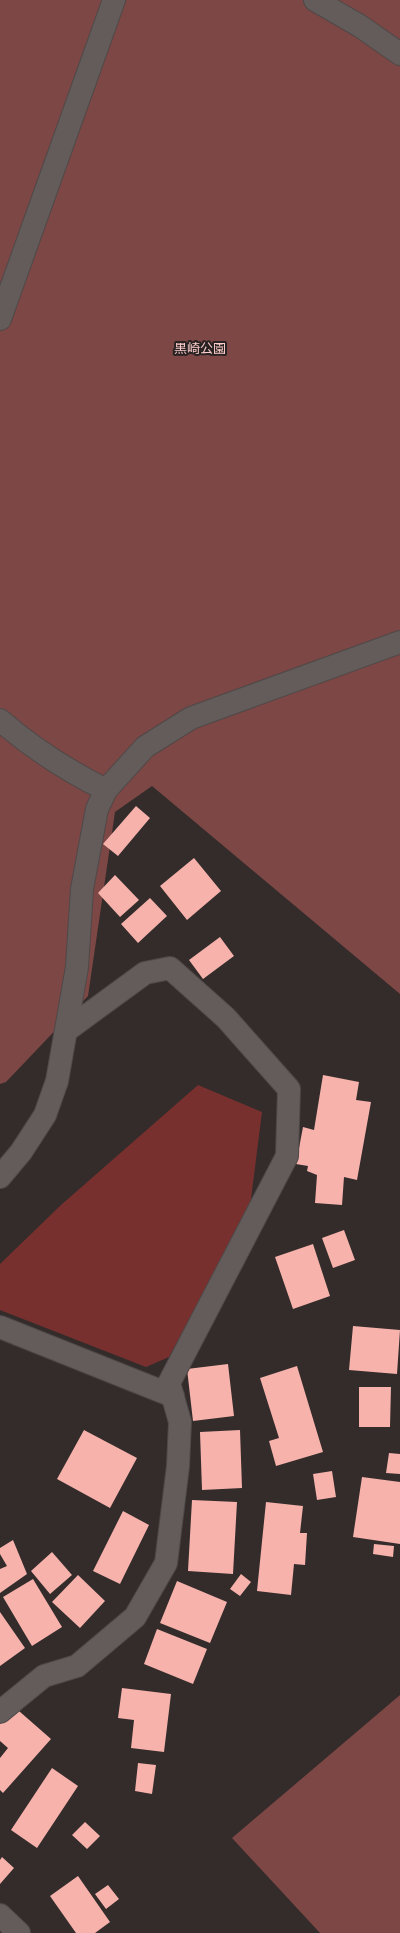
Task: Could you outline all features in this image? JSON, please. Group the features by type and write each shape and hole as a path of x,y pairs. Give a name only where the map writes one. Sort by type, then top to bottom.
{"street":[{"path":"0,319 114,0"},
{"path":"315,0 360,26 400,54"},
{"path":"0,1177 21,1152 45,1114 57,1081 77,967 82,889 97,809 106,790 145,747 191,718 400,642"},
{"path":"0,720 22,739 68,770 106,790"},
{"path":"0,1712 44,1676 77,1666 135,1617 166,1563 174,1500 180,1422 169,1382 287,1156 289,1089 226,1018 170,968 145,973 66,1030"},
{"path":"0,1327 173,1396"},
{"path":"0,1915 19,1933"}],"green space":[{"name":"黒崎公園","path":"0,0 400,0 400,994 152,786 115,812 88,996 6,1082 0,1084"},
{"path":"400,1695 400,1933 320,1933 232,1838"}],"shaded area":[{"path":"198,1085 262,1112 250,1207 169,1357 146,1367 0,1310 0,1264 61,1205"}],"building":[{"path":"136,806 150,818 118,856 103,844"},
{"path":"194,858 221,891 187,920 160,886"},
{"path":"115,875 139,900 120,917 98,893"},
{"path":"150,898 167,916 138,943 121,924"},
{"path":"220,937 234,956 203,979 189,960"},
{"path":"323,1075 359,1082 356,1100 371,1102 357,1180 344,1177 342,1205 315,1203 317,1175 307,1171 308,1166 296,1164 303,1127 314,1130"},
{"path":"344,1230 355,1260 333,1268 322,1238"},
{"path":"313,1244 330,1296 293,1309 275,1257"},
{"path":"353,1326 400,1330 397,1374 349,1370"},
{"path":"228,1364 234,1416 193,1421 187,1369"},
{"path":"297,1366 323,1452 276,1466 269,1441 279,1438 260,1378"},
{"path":"359,1387 391,1387 390,1427 359,1427"},
{"path":"84,1430 137,1458 110,1508 57,1479"},
{"path":"240,1430 242,1488 202,1490 200,1432"},
{"path":"389,1453 400,1454 400,1474 386,1473"},
{"path":"332,1471 336,1497 317,1500 313,1474"},
{"path":"362,1477 400,1482 400,1544 353,1537"},
{"path":"192,1500 237,1502 233,1574 188,1571"},
{"path":"266,1502 303,1506 300,1533 307,1533 305,1565 294,1564 291,1595 257,1591"},
{"path":"123,1511 149,1525 120,1584 93,1571"},
{"path":"13,1540 27,1574 0,1593 0,1569 7,1566 0,1554 0,1548"},
{"path":"374,1544 394,1546 393,1557 373,1554"},
{"path":"52,1552 72,1575 50,1594 31,1571"},
{"path":"241,1574 251,1582 240,1596 230,1589"},
{"path":"78,1575 105,1601 80,1628 52,1602"},
{"path":"33,1579 62,1627 32,1646 3,1597"},
{"path":"177,1581 227,1602 210,1643 160,1623"},
{"path":"0,1612 25,1648 0,1666"},
{"path":"157,1629 207,1649 193,1684 144,1664"},
{"path":"122,1688 171,1694 164,1752 131,1748 134,1720 118,1718"},
{"path":"11,1704 51,1739 3,1793 0,1790 0,1758 8,1748 0,1741 0,1717"},
{"path":"138,1763 156,1765 152,1794 135,1791"},
{"path":"52,1768 78,1786 37,1848 11,1830"},
{"path":"85,1822 100,1836 87,1849 72,1835"},
{"path":"2,1857 14,1868 0,1884 0,1860"},
{"path":"78,1876 110,1922 95,1933 76,1933 50,1896"},
{"path":"108,1885 119,1899 106,1909 95,1894"}]}
